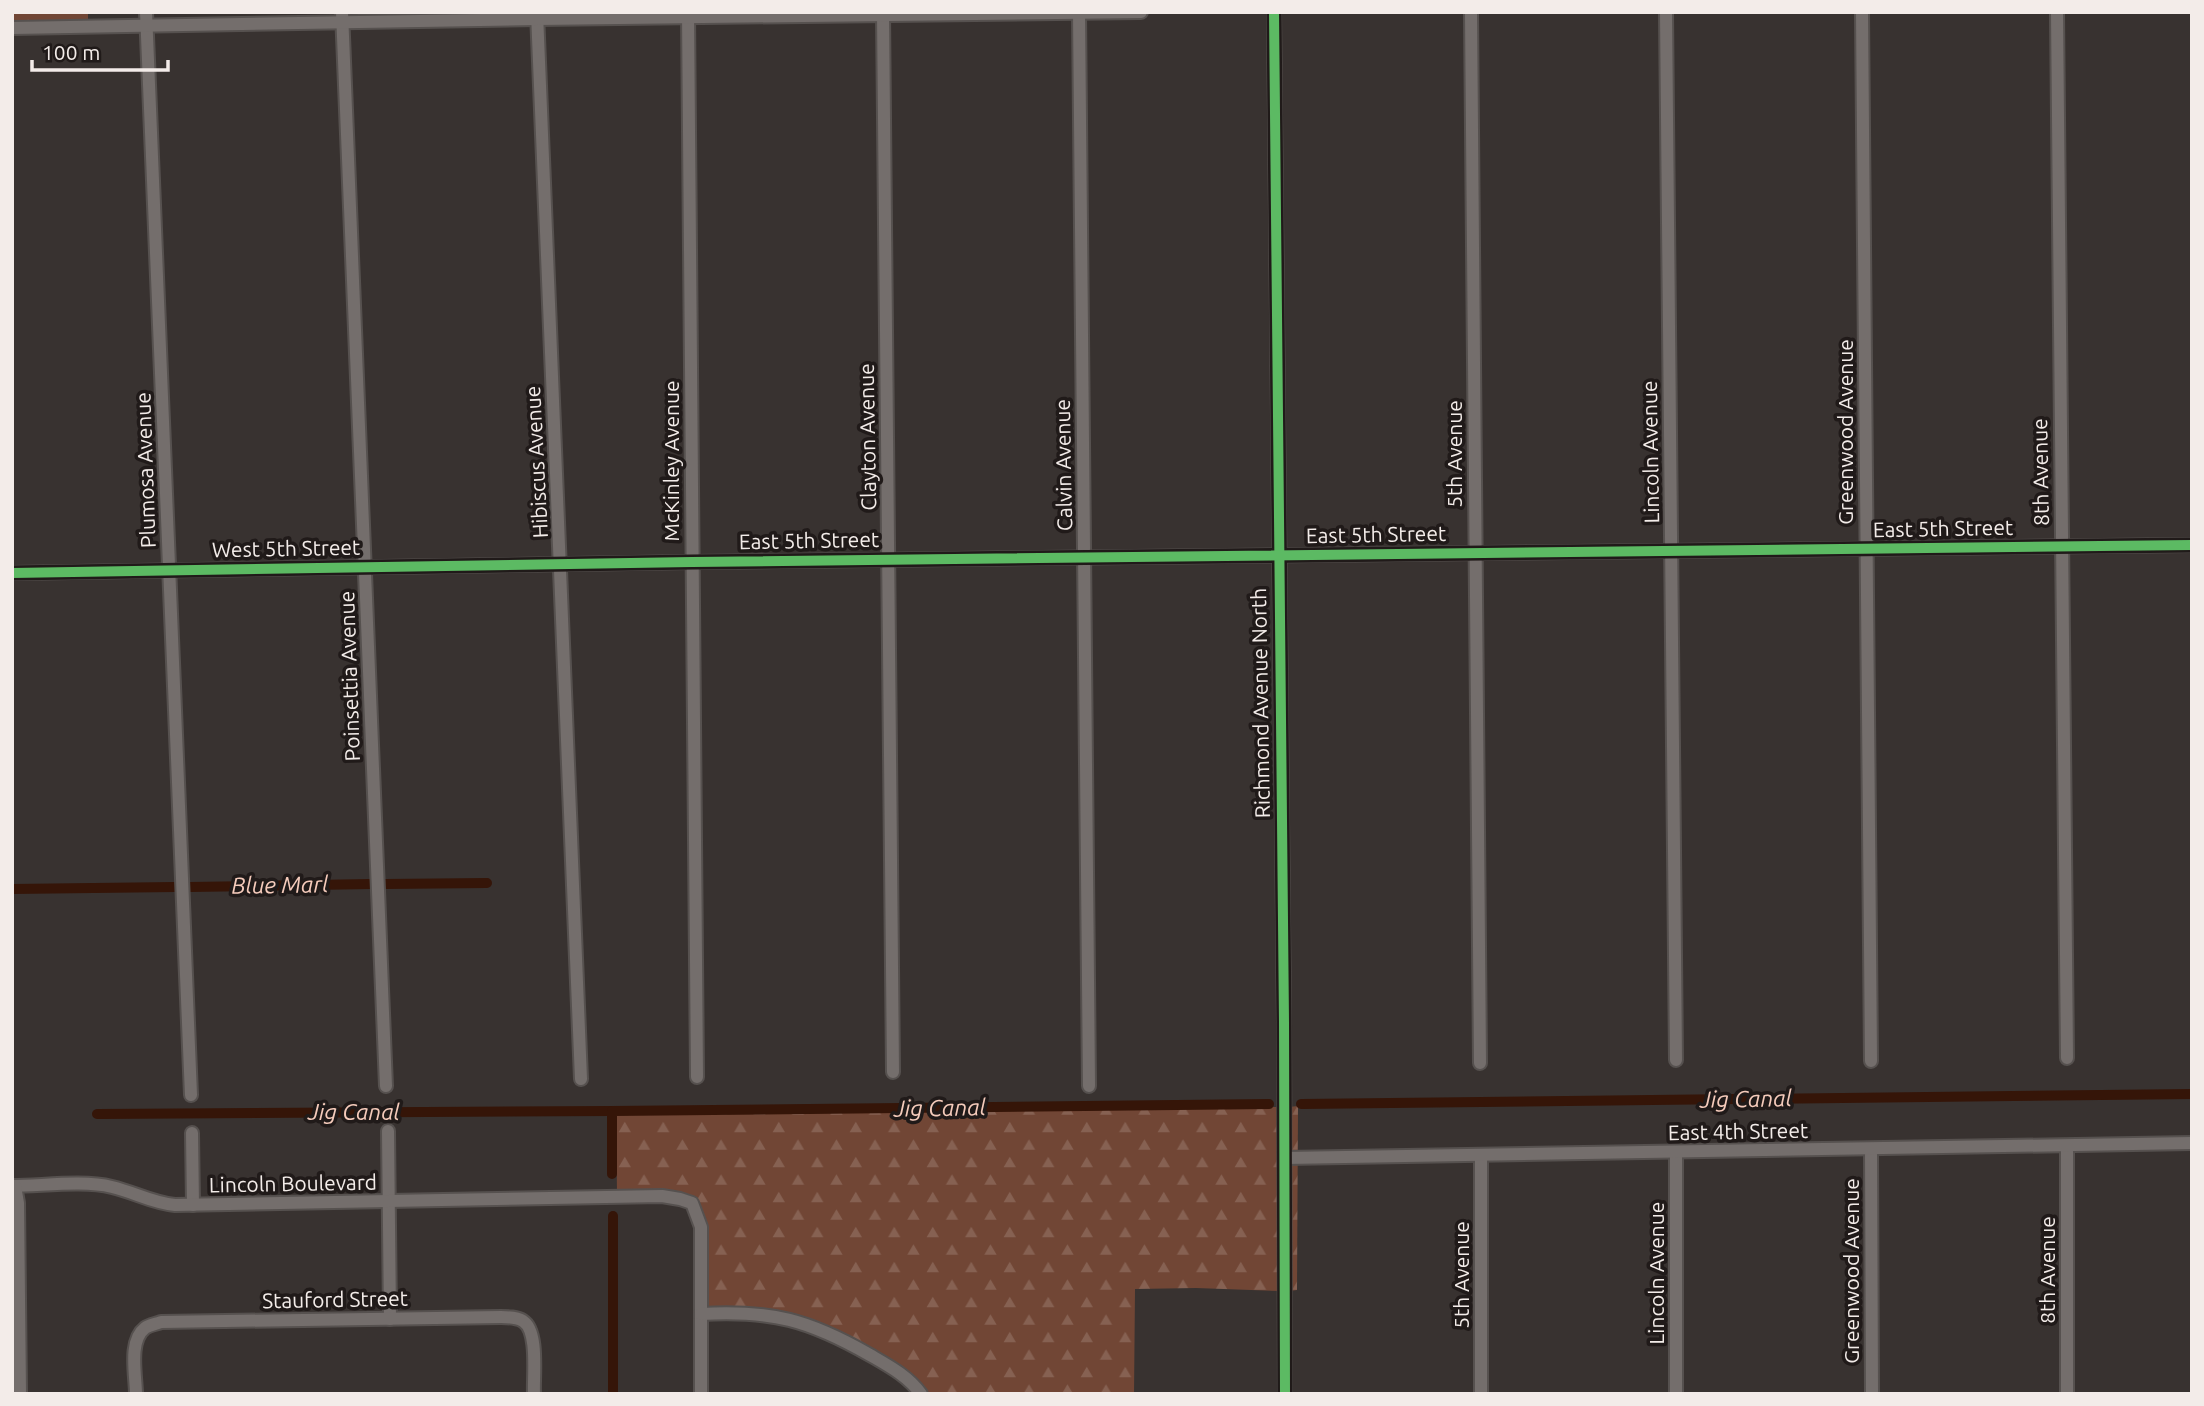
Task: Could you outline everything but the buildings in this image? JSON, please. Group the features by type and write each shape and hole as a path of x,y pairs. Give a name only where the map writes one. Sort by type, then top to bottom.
{"street":[{"path":"12,28 146,19 1141,12"},
{"name":"Richmond Avenue North","path":"1275,12 1285,1394"},
{"name":"5th Avenue","path":"1471,12 1480,1063"},
{"name":"Lincoln Avenue","path":"1666,12 1675,1060"},
{"name":"Greenwood Avenue","path":"1862,12 1871,1061"},
{"name":"8th Avenue","path":"2057,12 2067,1058"},
{"name":"Clayton Avenue","path":"884,13 892,1072"},
{"name":"Calvin Avenue","path":"1079,13 1089,1086"},
{"name":"Hibiscus Avenue","path":"537,15 581,1079"},
{"name":"McKinley Avenue","path":"688,15 697,1077"},
{"name":"Poinsettia Avenue","path":"342,17 386,1086"},
{"name":"Plumosa Avenue","path":"146,19 191,1095"},
{"name":"East 5th Street","path":"561,564 2192,545"},
{"name":"West 5th Street","path":"12,573 561,564"},
{"path":"388,1130 390,1319"},
{"path":"192,1133 193,1205"},
{"name":"East 4th Street","path":"1285,1158 2192,1143"},
{"name":"8th Avenue","path":"2067,1146 2067,1394"},
{"name":"Greenwood Avenue","path":"1871,1149 1872,1394"},
{"name":"Lincoln Avenue","path":"1676,1153 1676,1394"},
{"name":"5th Avenue","path":"1481,1156 1481,1394"},
{"name":"Lincoln Boulevard","path":"14,1186 98,1185 158,1204 193,1205 662,1196 680,1199 692,1203 701,1227 701,1314"},
{"path":"14,1186 18,1203 20,1394"},
{"path":"701,1394 701,1314 762,1314 792,1319 831,1333 905,1376 920,1394"},
{"name":"Stauford Street","path":"136,1394 135,1346 145,1327 161,1322 511,1317 530,1327 533,1338 534,1394"}],"green space":[{"path":"12,12 88,12 88,21 12,22"},
{"path":"1298,1106 1297,1290 1290,1291 1289,1107"},
{"path":"1280,1107 1280,1291 1135,1289 1134,1394 925,1394 917,1380 824,1326 706,1309 700,1207 694,1200 674,1193 617,1193 616,1108"}],"waterway":[{"name":"Blue Marl","path":"385,884 487,883"},
{"name":"Blue Marl","path":"190,887 370,884"},
{"name":"Blue Marl","path":"12,889 175,887"},
{"name":"Jig Canal","path":"1301,1104 2192,1094"},
{"name":"Jig Canal","path":"612,1174 612,1111 1269,1104"},
{"name":"Jig Canal","path":"97,1114 612,1111"},
{"name":"Jig Canal","path":"613,1216 613,1394"}],"cycle path":[{"path":"1274,12 1285,1394"},
{"path":"12,573 692,562 2192,545"}]}
